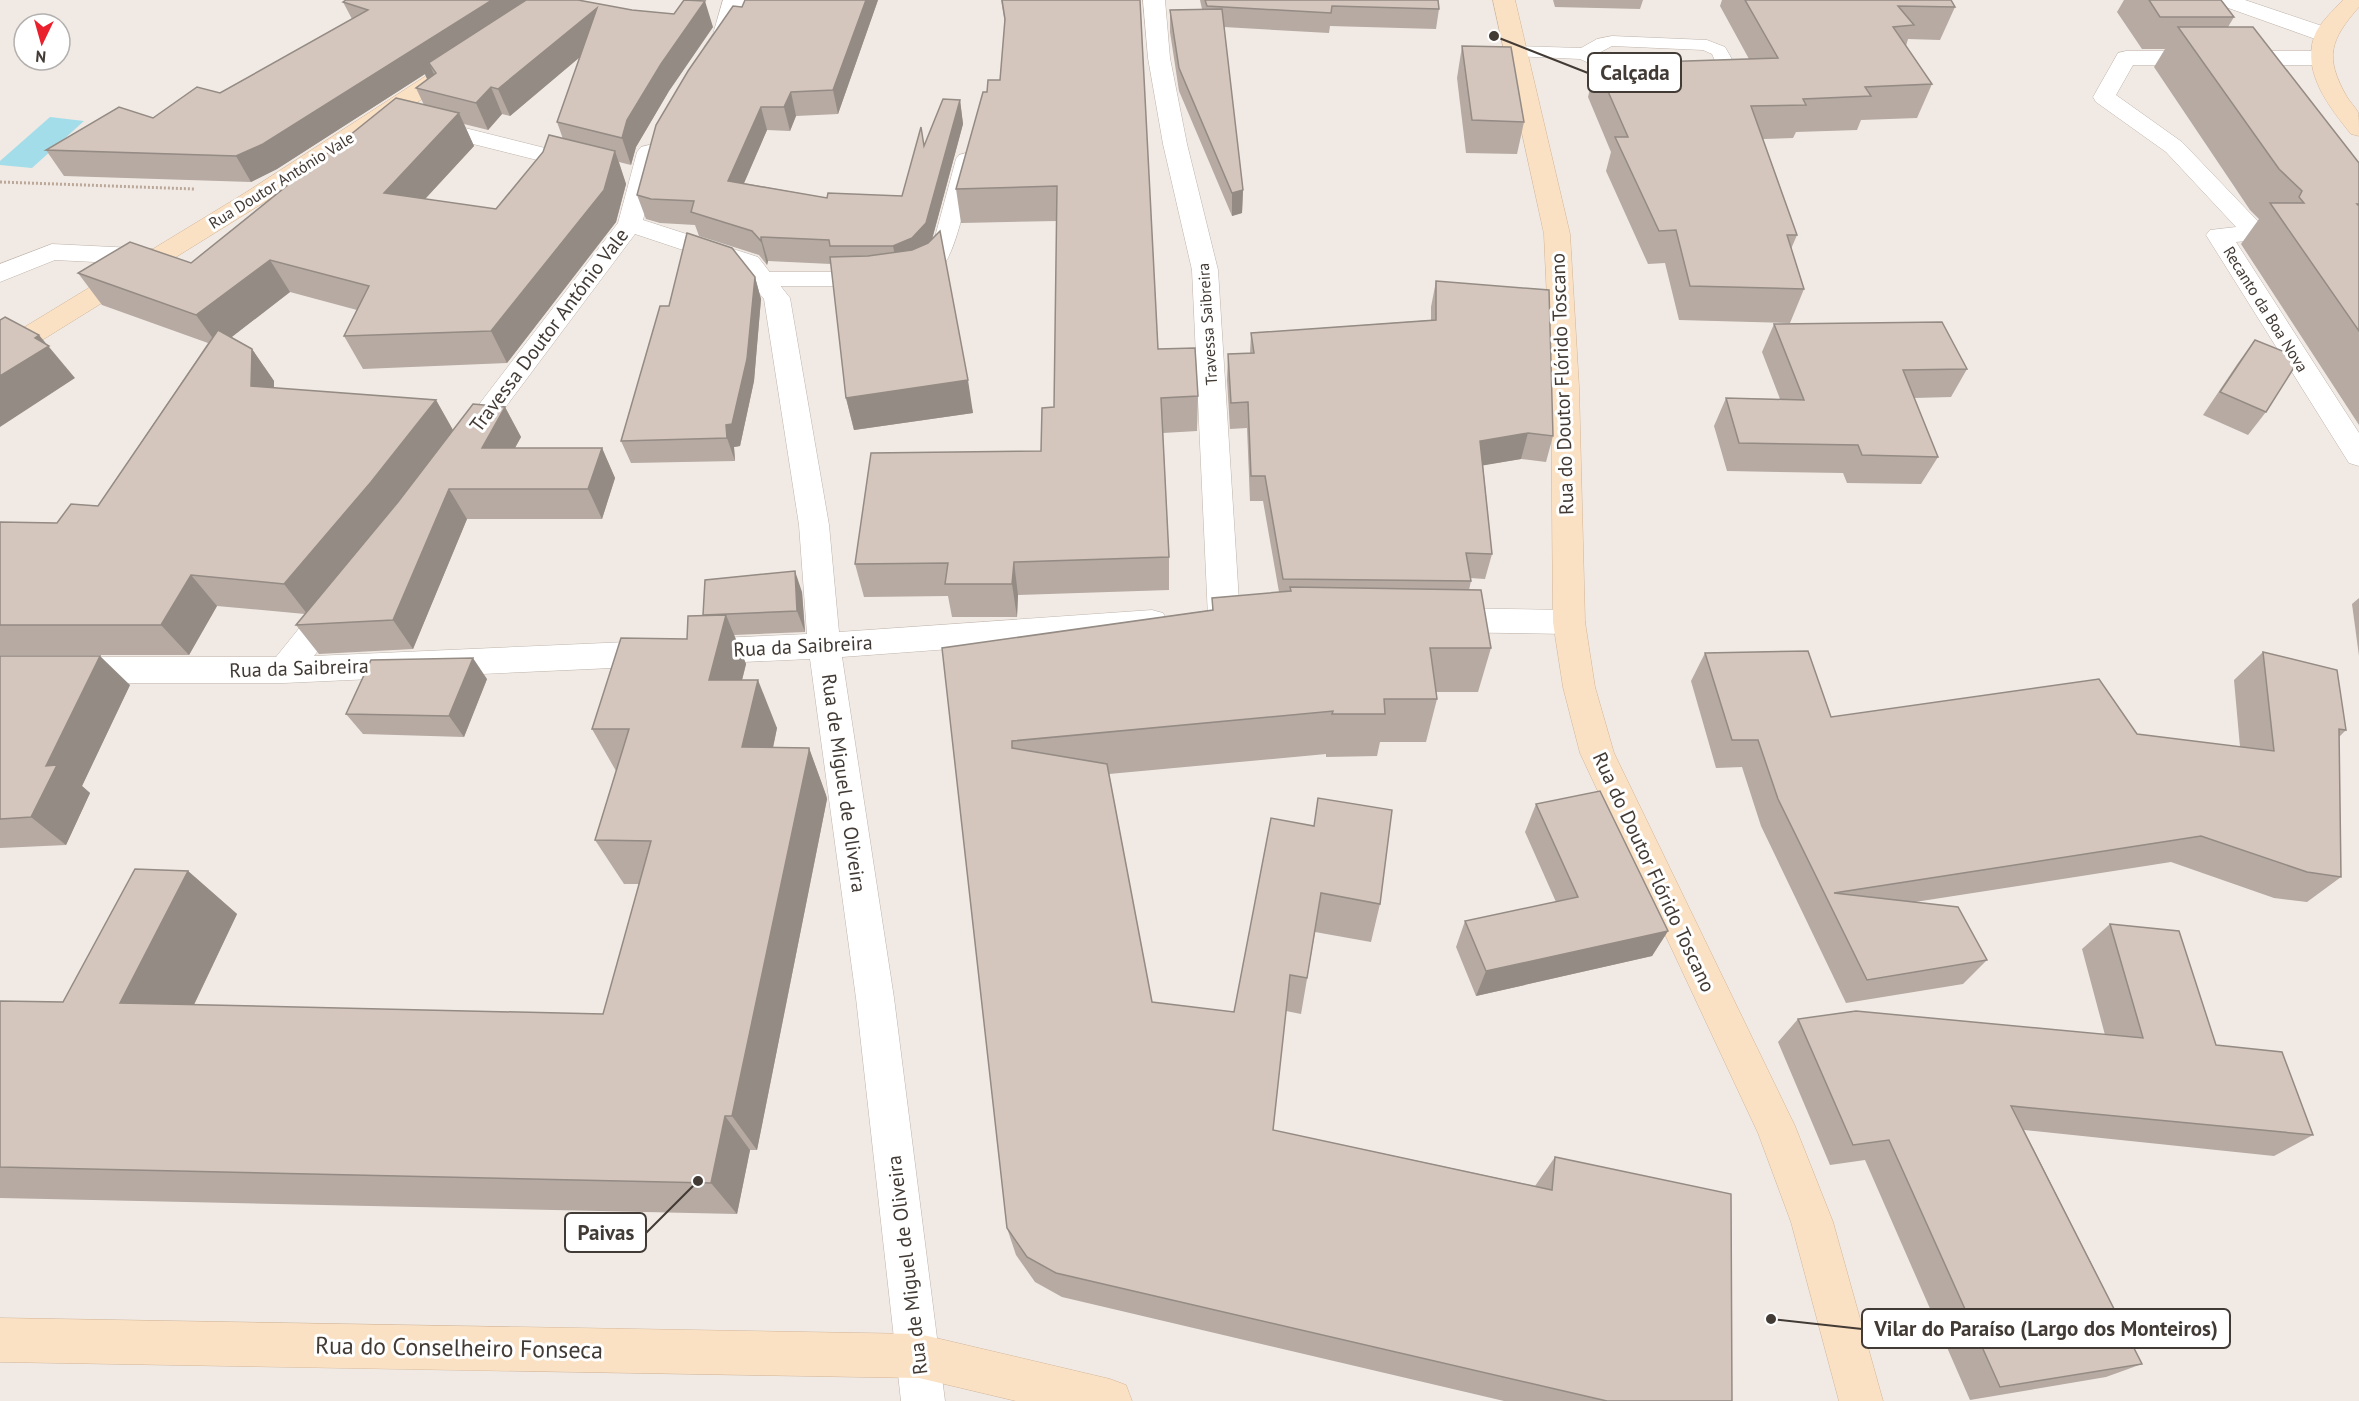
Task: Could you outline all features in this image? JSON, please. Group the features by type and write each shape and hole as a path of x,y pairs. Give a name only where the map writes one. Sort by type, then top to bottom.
{"main road":[{"name":"Rua do Doutor Flórido Toscano","path":"1504,0 1557,234 1565,387 1569,622 1579,687 1597,753 1775,1126 1812,1222 1861,1401"},
{"path":"2354,0 2323,46 2340,106 2359,129"},
{"name":"Rua Doutor António Vale","path":"0,354 264,192 474,55"},
{"name":"Rua do Conselheiro Fonseca","path":"0,1340 919,1356 1110,1401"}],"street":[{"path":"700,67 724,34 734,0"},
{"name":"Travessa Saibreira","path":"1154,0 1159,58 1175,144 1205,270 1212,618"},
{"path":"2224,0 2323,46"},
{"name":"Recanto da Boa Nova","path":"2323,46 2126,58 2104,97 2174,147 2257,234 2219,235 2359,456"},
{"path":"385,114 623,174"},
{"name":"Travessa Doutor António Vale","path":"452,459 630,224 623,174 651,148 661,129"},
{"name":"Rua de Miguel de Oliveira","path":"630,224 749,263 777,298 814,525 824,646 875,998 919,1356 922,1401"},
{"path":"0,274 52,252 159,257"},
{"path":"284,670 351,588"},
{"name":"Rua da Saibreira","path":"0,670 284,670 824,646 1212,618"},
{"path":"1414,619 1569,622"}],"lane":[{"path":"1584,54 1602,43 1612,41 1707,45 1722,56 1723,66 1719,70 1674,70"},
{"path":"1514,51 1584,54 1606,66 1650,69"},
{"path":"761,279 893,279 916,274 934,264 942,248 972,137"}],"path":[{"path":"0,182 264,192"}],"water":[{"path":"50,117 84,121 32,168 0,165 0,161"}],"building":[{"path":"346,0 492,0 263,144 236,156 46,150 119,107 153,118 197,87 220,93 368,10 343,2"},
{"path":"526,0 578,0 632,10 674,14 684,0 705,1 661,64 627,120 622,138 557,122 597,8 498,89 491,87 476,103 416,88 436,73 429,63 422,67"},
{"path":"745,0 866,0 833,90 791,92 784,107 761,107 728,181 827,198 828,193 902,196 921,127 924,146 943,99 960,100 926,223 912,238 893,246 830,246 829,240 761,237 761,241 752,231 691,212 694,201 651,199 637,195 656,125 688,71 733,6 742,7"},
{"path":"1002,0 1140,0 1158,349 1195,348 1198,396 1161,398 1169,557 1014,562 1012,584 945,584 948,563 855,564 871,453 1041,451 1042,408 1054,407 1057,186 956,189 983,92 987,92 988,80 1000,80 1005,19"},
{"path":"1205,0 1438,0 1439,9 1332,6 1331,13 1207,6"},
{"path":"1745,0 1951,0 1955,7 1898,6 1914,25 1893,27 1932,84 1865,87 1871,96 1803,99 1806,105 1751,106 1797,235 1787,235 1804,289 1690,286 1676,230 1659,231 1615,137 1628,137 1596,64 1778,58"},
{"path":"2149,0 2221,0 2234,17 2160,17"},
{"path":"1222,9 1243,190 1232,193 1179,68 1170,10"},
{"path":"2178,27 2253,27 2359,163 2359,204 2357,204 2359,206 2359,331 2270,203 2304,203 2299,197 2302,191 2279,169"},
{"path":"1462,46 1511,47 1524,122 1472,120"},
{"path":"396,98 459,113 384,193 496,209 543,152 549,135 615,151 604,190 491,331 344,336 369,286 270,260 196,315 78,273 130,242 191,263"},
{"path":"940,231 968,380 846,398 830,257 868,256 912,250 928,243"},
{"path":"687,233 732,248 755,277 747,359 732,424 726,425 727,438 621,441 660,306 669,306"},
{"path":"1436,281 1549,290 1553,436 1528,433 1480,441 1492,554 1466,553 1471,581 1283,579 1265,476 1251,476 1248,402 1231,403 1228,354 1254,353 1251,333 1436,320"},
{"path":"5,317 39,335 35,338 49,346 0,376 0,320"},
{"path":"1942,322 1967,369 1903,370 1938,457 1862,455 1858,445 1739,443 1726,398 1804,400 1774,324"},
{"path":"218,330 252,349 251,386 436,400 371,482 284,584 191,575 161,625 0,625 0,522 57,523 71,504 98,506"},
{"path":"2255,340 2300,358 2266,412 2220,392"},
{"path":"473,404 505,407 482,448 602,448 588,489 449,489 393,620 296,625 398,502"},
{"path":"795,571 797,611 703,615 705,580"},
{"path":"1290,587 1481,590 1491,648 1430,648 1437,699 1384,699 1385,714 1332,714 1333,711 1012,741 1012,748 1107,764 1152,1002 1234,1012 1271,818 1314,826 1318,798 1392,810 1380,904 1321,893 1307,978 1290,975 1273,1130 1552,1190 1555,1157 1731,1194 1732,1401 1607,1401 1056,1273 1027,1257 1007,1228 942,648 1213,610 1212,598 1291,591"},
{"path":"726,615 709,680 758,680 742,747 809,748 809,752 732,1116 725,1116 711,1183 0,1167 0,1001 63,1002 135,869 188,871 120,1003 603,1014 651,841 595,840 629,729 592,729 621,638 687,639 688,616"},
{"path":"1808,651 1831,717 2099,679 2137,734 2274,751 2263,652 2337,670 2346,730 2339,729 2341,877 2307,872 2201,836 1834,893 1958,907 1987,960 1867,980 1778,799 1758,740 1732,740 1705,653"},
{"path":"0,656 100,656 46,766 57,765 31,817 0,819"},
{"path":"473,658 449,716 346,714 371,660"},
{"path":"1600,791 1668,931 1486,971 1465,921 1578,897 1536,804"},
{"path":"2110,924 2179,931 2216,1045 2282,1052 2313,1135 2011,1106 2142,1364 2000,1387 1889,1140 1853,1145 1798,1019 1856,1011 2143,1038"}],"place":[{"name":"Calçada","path":"1494,36"},
{"name":"Paivas","path":"698,1181"},
{"name":"Vilar do Paraíso (Largo dos Monteiros)","path":"1771,1319"}]}
